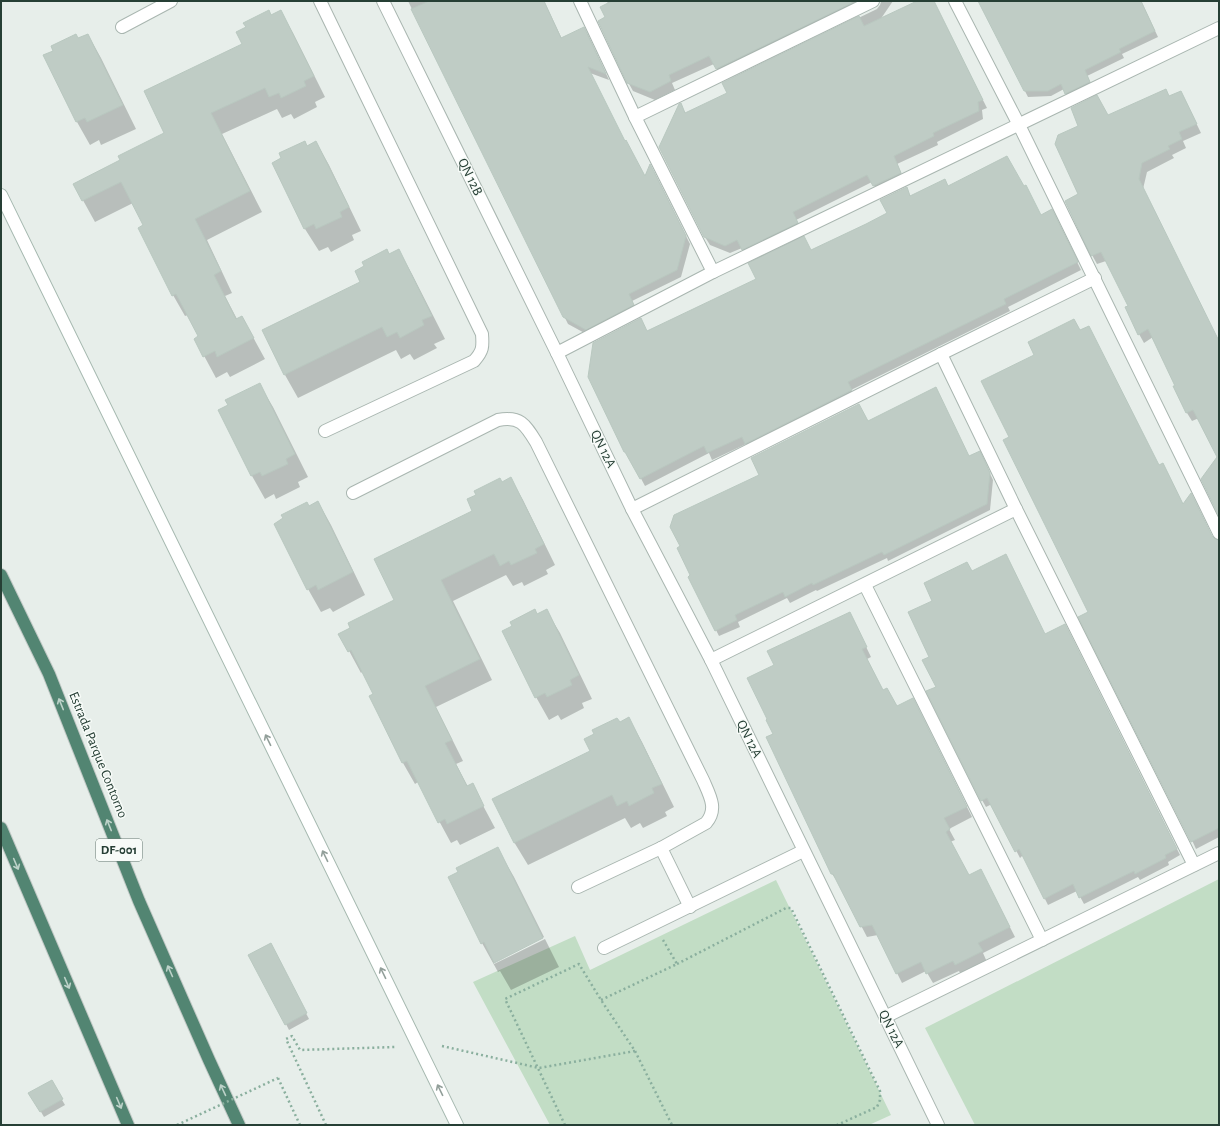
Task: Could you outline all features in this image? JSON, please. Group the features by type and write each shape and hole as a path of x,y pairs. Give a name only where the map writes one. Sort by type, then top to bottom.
{"highway":[{"name":"Estrada Parque Contorno","path":"1,575 49,674 139,901 208,1060 239,1125"},
{"path":"1,828 128,1125"}],"street":[{"path":"122,27 171,1"},
{"path":"320,1 482,334 483,346 480,354 474,361 325,431"},
{"name":"QN 12B","path":"383,1 557,353"},
{"path":"580,1 635,117 713,272"},
{"path":"635,117 873,1"},
{"path":"955,1 1095,278 1219,534"},
{"path":"557,353 713,272 1219,28"},
{"path":"1,195 457,1125"},
{"path":"632,509 1095,278"},
{"name":"QN 12A","path":"557,353 632,509 711,660 938,1125"},
{"path":"941,354 1016,509 1194,865"},
{"path":"353,493 498,420 510,418 519,421 527,427 536,442 686,745 711,798 713,809 711,817 706,823 661,848 578,887"},
{"path":"711,660 1016,509"},
{"path":"865,584 1042,940"},
{"path":"661,848 690,907"},
{"path":"604,948 803,851"},
{"path":"885,1017 1219,854"}],"path":[{"path":"601,1000 786,908 791,908 880,1091 880,1100 877,1107 837,1125"},
{"path":"654,924 676,964"},
{"path":"565,1125 505,999 579,964 635,1051 672,1125"},
{"path":"177,1125 278,1078 300,1125"}],"green space":[{"path":"1219,879 1219,1125 975,1125 925,1028"},
{"path":"776,880 891,1115 869,1125 550,1125 473,982 575,936 590,970"}],"building":[{"path":"429,1 544,1 561,38 584,27 606,74 588,67 625,141 626,140 645,176 650,164 686,236 677,270 629,294 634,305 586,330 563,317 411,9"},
{"path":"612,1 851,1 852,3 716,69 709,56 669,75 671,81 650,92 627,83 598,21 605,17 600,7"},
{"path":"917,1 934,1 983,100 978,102 979,111 933,133 934,136 894,156 901,173 873,186 867,175 793,212 798,223 742,250 737,240 725,246 704,237 659,147 679,104 681,103 685,113 727,93 722,83 859,16 864,26"},
{"path":"978,1 1141,1 1155,31 1119,49 1121,52 1085,70 1090,82 1065,94 1061,84 1048,91 1024,91"},
{"path":"269,10 271,15 281,10 314,76 304,81 306,86 281,98 279,93 269,97 265,88 211,113 250,191 195,219 221,271 214,275 236,319 242,316 254,338 217,357 215,351 203,357 194,339 198,336 176,294 172,296 138,228 143,225 121,182 82,201 73,184 120,160 118,156 164,133 144,91 242,44 236,32 246,27 243,23"},
{"path":"76,34 78,38 88,34 123,105 87,122 85,118 76,122 43,55 53,51 51,46"},
{"path":"1166,89 1169,96 1181,91 1197,124 1179,132 1182,139 1168,146 1170,149 1142,163 1139,179 1219,341 1219,516 1201,479 1217,457 1193,410 1186,413 1148,329 1138,335 1125,307 1128,306 1101,252 1091,256 1065,201 1078,194 1055,144 1058,135 1078,126 1071,108 1097,95 1108,115"},
{"path":"305,141 307,146 316,141 349,207 340,212 342,217 316,229 314,224 304,229 272,163 281,158 279,153"},
{"path":"1007,156 1024,186 1026,185 1041,215 1052,209 1078,262 1004,299 1006,304 848,382 852,390 745,444 742,437 707,453 704,446 640,479 624,452 588,377 593,343 641,318 647,331 756,279 748,263 804,236 811,250 866,224 887,213 880,200 907,187 910,196 945,179 948,186"},
{"path":"387,249 389,254 399,249 432,316 422,320 424,325 400,338 397,332 387,337 382,327 284,375 262,330 360,282 355,271 364,266 362,262"},
{"path":"1074,319 1080,330 1089,326 1159,465 1163,463 1183,504 1191,493 1212,536 1219,540 1219,828 1191,842 1078,617 1088,612 1003,440 1009,437 981,381 1034,355 1028,342"},
{"path":"260,383 295,454 286,459 288,464 262,476 260,472 251,476 218,410 228,405 225,400"},
{"path":"936,387 969,456 980,451 990,473 987,504 884,555 882,552 813,585 812,583 785,597 783,592 735,615 737,620 715,631 688,577 690,575 677,548 680,546 670,527 674,515 759,475 751,458 859,404 868,421"},
{"path":"511,477 544,544 535,549 537,553 511,565 509,561 500,566 494,554 441,580 480,659 425,686 452,740 445,743 467,786 473,783 484,806 447,824 445,819 438,823 407,761 402,763 369,696 373,694 351,650 348,652 338,634 350,628 348,623 394,600 374,559 472,511 467,499 476,495 474,491 500,478 502,482"},
{"path":"318,501 353,572 318,590 316,585 307,590 274,524 283,518 281,515 307,502 309,506"},
{"path":"1006,554 1045,634 1065,624 1177,849 1165,855 1166,858 1135,874 1134,871 1079,898 1073,884 1044,899 1019,849 1015,852 987,798 981,801 926,691 936,687 922,660 929,657 908,612 932,601 924,583 967,562 972,571"},
{"path":"535,609 537,614 547,609 579,675 570,680 572,685 547,697 545,693 535,698 502,631 512,626 510,622"},
{"path":"850,612 867,647 862,649 883,690 887,688 897,706 913,698 967,807 944,818 950,829 946,832 969,875 981,869 1010,927 978,943 983,951 955,965 953,961 926,974 921,962 896,974 872,925 860,927 833,874 831,874 766,737 773,734 747,678 774,665 767,651"},
{"path":"629,717 662,784 652,788 654,793 629,806 627,801 617,806 612,795 514,843 492,799 590,751 584,739 594,734 592,730 617,718 620,722"},
{"path":"498,847 543,938 494,963 484,942 481,944 448,877 458,872 456,868"},
{"path":"271,943 307,1013 285,1025 248,955"},
{"path":"52,1080 63,1099 40,1112 28,1093"}]}
